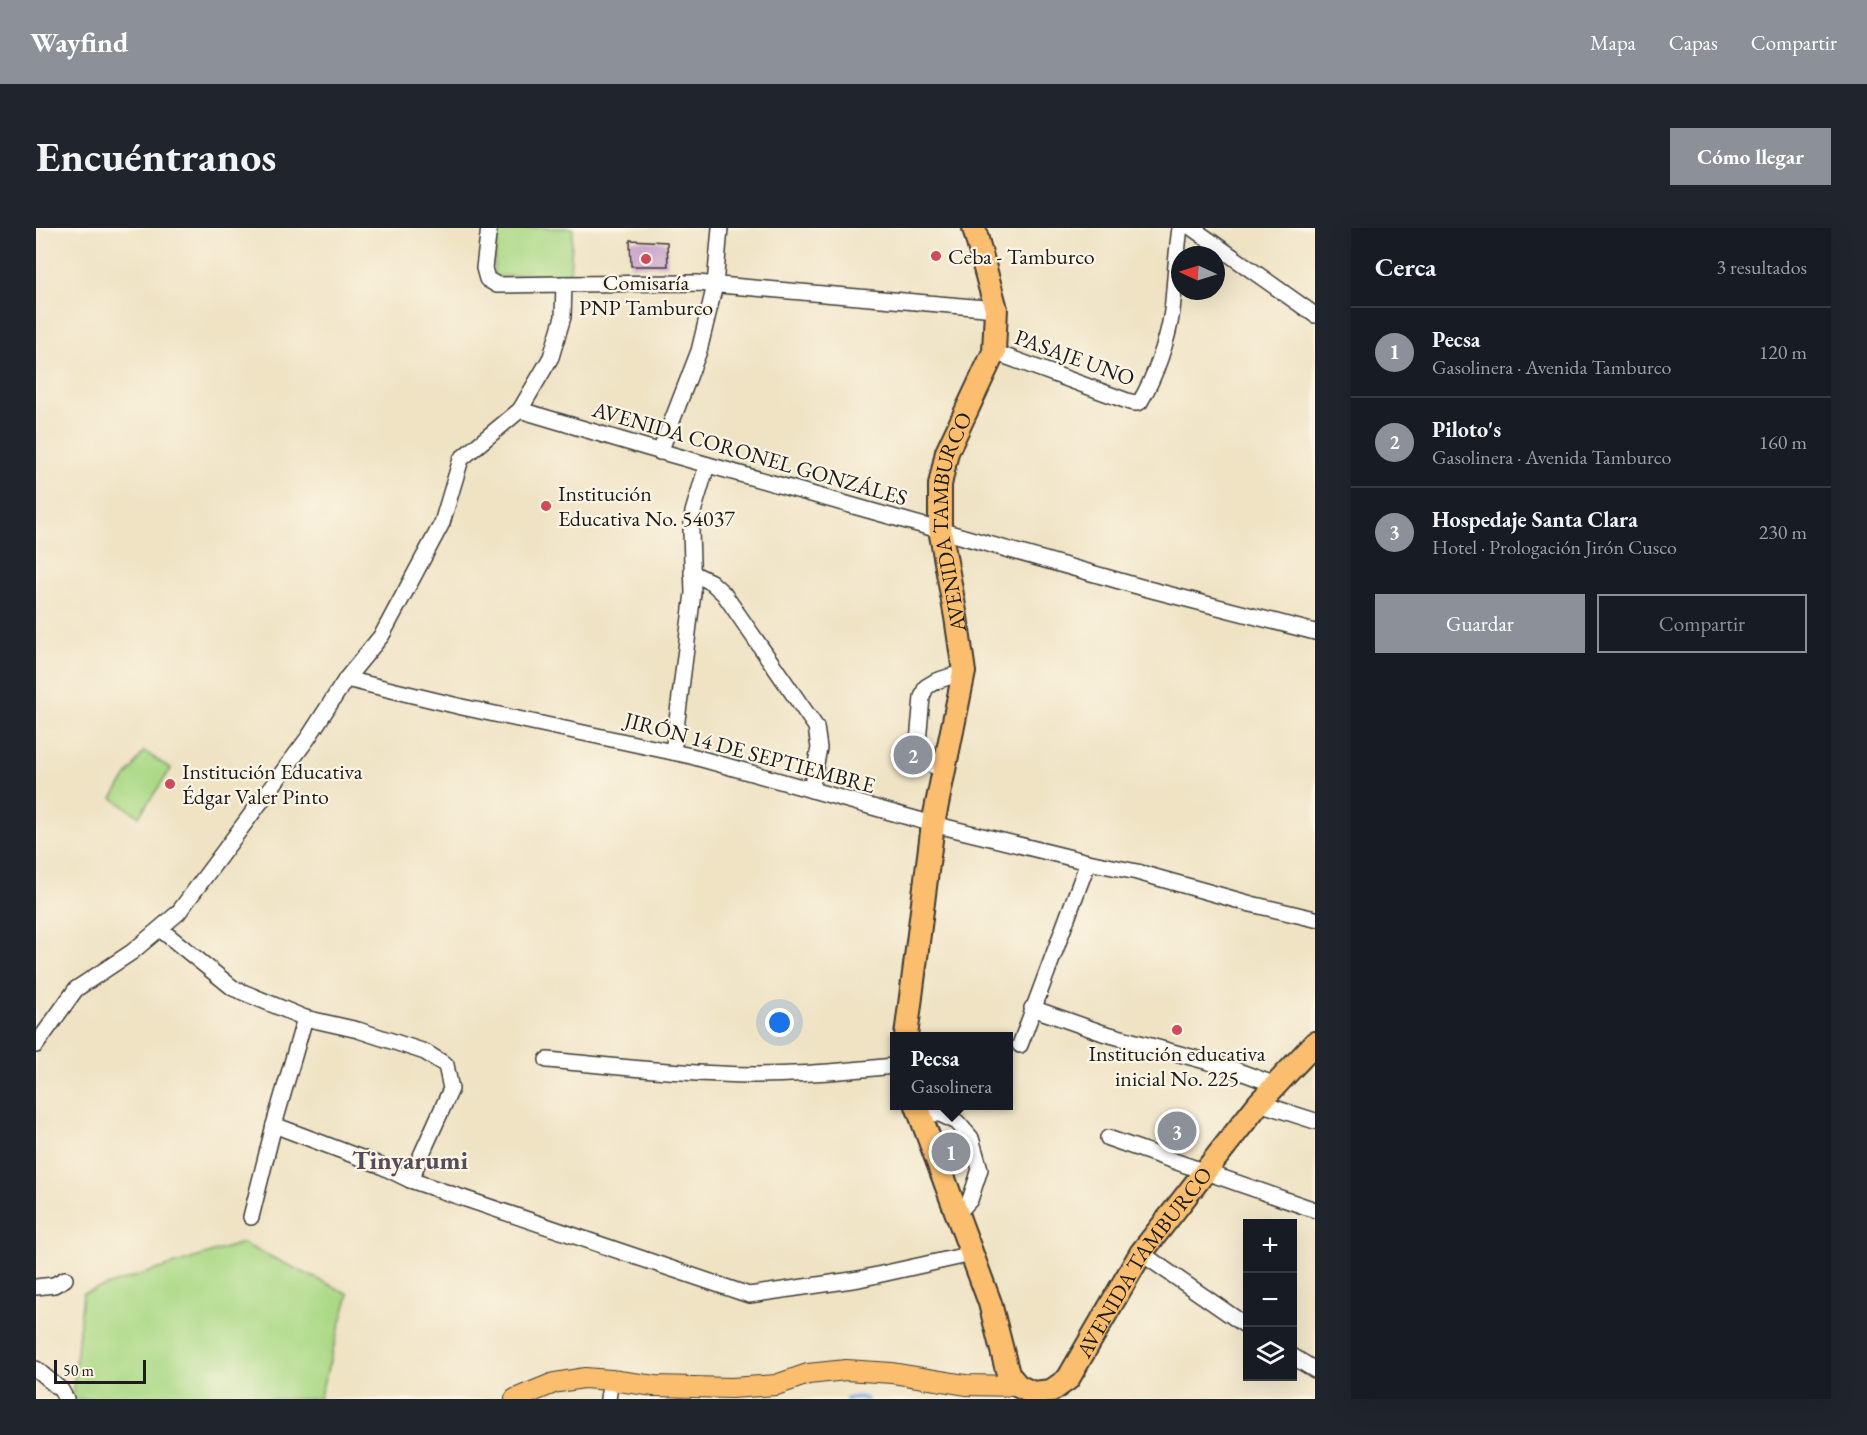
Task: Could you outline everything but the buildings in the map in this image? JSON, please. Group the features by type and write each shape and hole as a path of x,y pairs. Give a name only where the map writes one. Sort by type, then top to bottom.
{"highway":[{"name":"AVENIDA TAMBURCO","path":"907,1032 933,824 964,672 940,529 940,485 947,453 994,352 996,309 974,228"},
{"name":"AVENIDA TAMBURCO","path":"1012,1393 1051,1391 1068,1379 1141,1253 1259,1103 1315,1043"},
{"path":"919,1110 990,1303 1012,1393"}],"main road":[{"path":"515,1399 554,1383 584,1378 655,1386 745,1388 776,1385 808,1374 857,1371 892,1373 1012,1393"}],"street":[{"path":"489,228 484,268 487,279 497,285 675,283 996,309"},
{"path":"660,452 699,351 715,285 720,228"},
{"name":"PASAJE UNO","path":"994,352 1130,402 1140,402 1147,391 1165,341 1172,313 1176,249 1180,228"},
{"path":"1192,228 1315,315"},
{"path":"36,1045 76,989 132,952 178,913 308,738 346,679 382,635 442,523 461,459 520,410 551,357 564,317 564,284"},
{"name":"AVENIDA CORONEL GONZÁLES","path":"520,410 660,452 1148,589 1315,632"},
{"path":"673,752 693,593 691,531 693,512 707,465"},
{"path":"692,573 711,582 723,594 816,727 819,748 811,790"},
{"path":"944,770 927,763 920,752 918,742 922,696 926,687 936,681 964,672"},
{"name":"JIRÓN 14 DE SEPTIEMBRE","path":"346,679 462,707 673,752 933,824 1137,872 1251,904 1315,919"},
{"path":"1020,1045 1088,862"},
{"path":"160,929 233,988 305,1018 358,1030 425,1052 446,1065 450,1089 410,1180"},
{"path":"1032,1008 1102,1034 1227,1067 1276,1085"},
{"path":"251,1218 274,1125 305,1018"},
{"path":"547,1060 740,1075 803,1074 890,1066"},
{"path":"1259,1103 1315,1121"},
{"path":"923,1110 940,1114 957,1122 971,1138 980,1169 970,1200 957,1214"},
{"path":"274,1125 377,1164 410,1180 749,1295 859,1279 972,1254"},
{"path":"1108,1138 1315,1210"},
{"path":"1141,1253 1243,1324"},
{"path":"36,1287 54,1285 64,1279"},
{"path":"1297,1359 1315,1370"},
{"path":"36,1369 61,1390 66,1399"},
{"path":"608,1399 611,1380"}],"green space":[{"path":"498,228 573,228 570,273 493,277"},
{"path":"144,751 171,769 139,816 112,798"},
{"path":"242,1243 349,1294 319,1399 72,1399 83,1293"}],"waterway":[{"path":"847,1399 858,1397 867,1399"}],"place":[{"name":"Ceba - Tamburco","path":"936,256"},
{"name":"Comisaría PNP Tamburco","path":"646,259"},
{"name":"Institución Educativa No. 54037","path":"546,506"},
{"name":"Piloto's","path":"913,755"},
{"name":"Institución Educativa Édgar Valer Pinto","path":"170,784"},
{"name":"Institución educativa inicial No. 225","path":"1177,1030"},
{"name":"Hospedaje Santa Clara","path":"1177,1131"},
{"name":"Pecsa","path":"951,1152"}],"district":[{"name":"Tinyarumi","path":"410,1160"}]}
